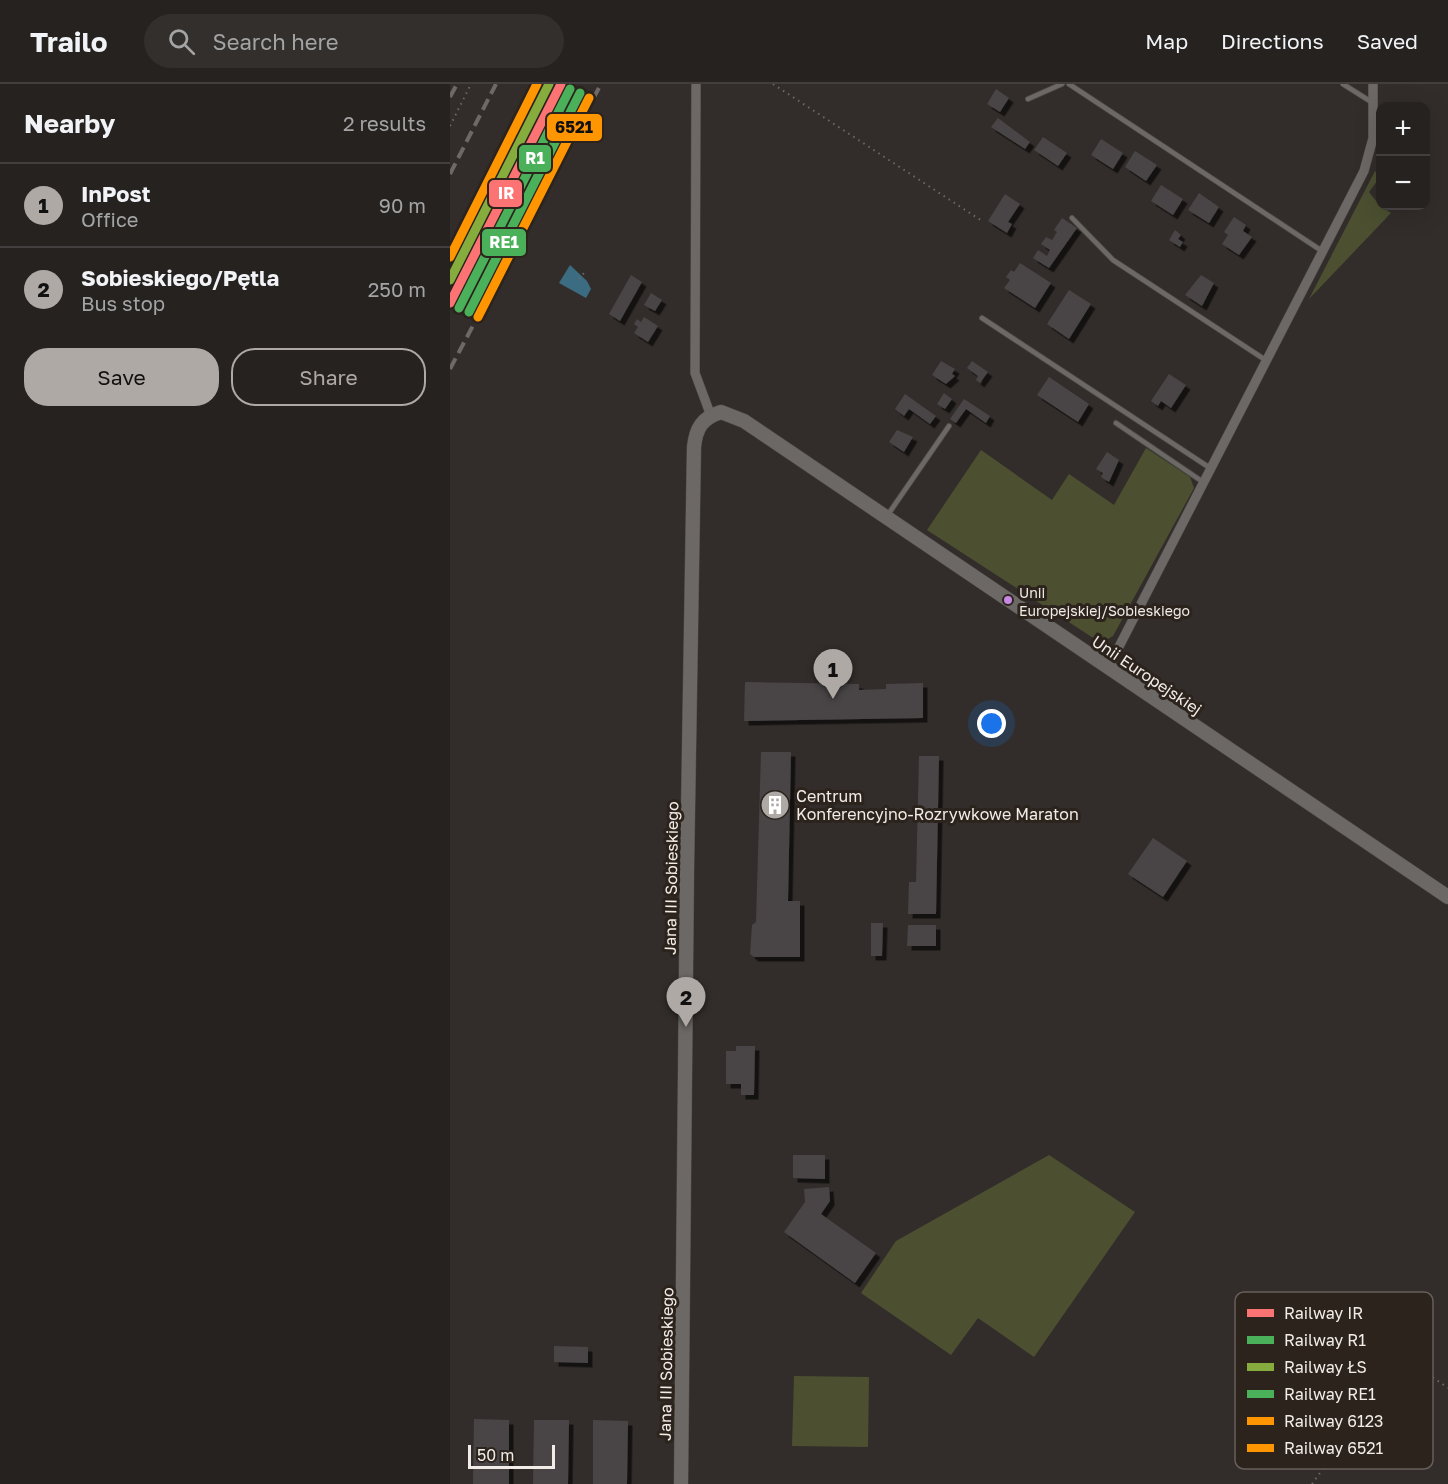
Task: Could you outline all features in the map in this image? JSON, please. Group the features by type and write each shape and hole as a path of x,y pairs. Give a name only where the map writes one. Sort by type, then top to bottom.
{"main road":[{"name":"Unii Europejskiej","path":"708,417 728,413 744,421 1448,897"},
{"name":"Jana III Sobieskiego","path":"681,1484 694,447 697,429 708,417"}],"street":[{"path":"696,84 695,373 708,417"},
{"path":"1108,668 1267,362 1370,154 1372,84"}],"lane":[{"path":"1028,99 1062,84"},
{"path":"1069,84 1323,252"},
{"path":"1343,84 1373,103"},
{"path":"1072,218 1113,260 1267,362"},
{"path":"982,318 1212,469"},
{"path":"1116,423 1204,483"},
{"path":"886,518 949,426"}],"path":[{"path":"450,126 471,84"},
{"path":"773,84 981,221"},
{"path":"579,279 584,273"},
{"path":"1433,1377 1448,1388"},
{"path":"1312,1484 1323,1469"}],"green space":[{"path":"1375,171 1376,182 1369,192 1376,201 1376,210 1386,210 1391,213 1309,299"},
{"path":"1146,448 1190,477 1194,488 1113,636 1101,643 927,530 981,450 1052,500 1069,474 1114,505"},
{"path":"1049,1155 1135,1212 1034,1357 978,1318 951,1355 861,1293 896,1241"},
{"path":"794,1376 869,1377 868,1447 792,1446"}],"water":[{"path":"570,265 587,281 591,289 586,298 559,283"}],"building":[{"path":"996,89 1009,98 1000,112 987,104"},
{"path":"998,118 1030,142 1025,149 991,127"},
{"path":"1043,137 1067,153 1058,166 1034,150"},
{"path":"1101,139 1123,153 1113,169 1091,155"},
{"path":"1135,151 1157,165 1146,181 1125,167"},
{"path":"1161,185 1183,199 1173,215 1151,201"},
{"path":"1199,193 1219,207 1209,223 1188,210"},
{"path":"1005,194 1020,204 1008,222 1012,224 1007,233 988,221"},
{"path":"1234,217 1246,225 1243,231 1252,237 1239,255 1222,244 1228,235 1224,232"},
{"path":"1062,218 1077,228 1049,268 1033,258 1038,250 1047,256 1050,250 1041,244 1046,237 1052,240 1057,232 1054,230"},
{"path":"1175,230 1181,235 1178,239 1183,242 1180,247 1169,240"},
{"path":"1020,263 1051,283 1035,308 1004,288 1010,280 1006,277 1011,270 1014,272"},
{"path":"631,275 642,282 620,321 609,314"},
{"path":"1201,275 1214,283 1202,306 1185,295"},
{"path":"1069,290 1091,304 1069,339 1047,324"},
{"path":"651,293 662,300 655,311 644,305"},
{"path":"644,317 658,326 648,342 634,333 638,327 634,324 637,319 641,322"},
{"path":"941,361 955,369 952,374 955,376 946,384 932,375"},
{"path":"972,361 988,372 980,383 976,380 978,376 967,368"},
{"path":"1169,374 1186,385 1171,408 1161,401 1158,406 1151,401"},
{"path":"1049,377 1089,404 1078,422 1037,395"},
{"path":"944,393 952,399 945,409 937,404"},
{"path":"905,394 936,416 930,424 909,409 904,416 895,409"},
{"path":"964,399 990,416 986,423 966,409 956,423 950,419"},
{"path":"897,430 913,437 904,452 889,442"},
{"path":"1107,452 1119,460 1109,482 1101,477 1103,473 1096,469"},
{"path":"745,682 859,684 859,690 886,689 886,684 923,683 923,718 744,721"},
{"name":"Centrum Konferencyjno-Rozrywkowe Maraton","path":"761,752 791,752 788,901 800,901 800,957 754,957 750,954 752,925 756,922"},
{"path":"919,756 939,756 936,914 908,914 909,882 916,882"},
{"path":"1153,838 1187,861 1163,897 1128,874"},
{"path":"871,923 883,923 882,956 871,956"},
{"path":"908,925 936,925 936,946 907,946"},
{"path":"736,1046 755,1046 754,1095 741,1095 741,1084 726,1084 726,1051 736,1051"},
{"path":"793,1155 825,1155 825,1179 793,1178"},
{"path":"829,1187 830,1201 821,1214 876,1253 855,1283 784,1232 805,1202 804,1189"},
{"path":"554,1346 588,1347 588,1363 554,1362"},
{"path":"474,1419 509,1420 509,1484 473,1484"},
{"path":"534,1420 569,1420 568,1484 533,1484"},
{"path":"593,1420 628,1421 627,1484 593,1484"}],"railway":[{"path":"450,97 457,84"},
{"path":"450,174 496,84"},
{"path":"450,369 601,84"}],"rail line":[{"name":"6123","path":"450,257 537,84"},
{"name":"ŁS","path":"450,280 549,84"},
{"name":"IR","path":"450,303 561,84"},
{"name":"R1","path":"459,308 570,89"},
{"name":"RE1","path":"469,312 580,93"},
{"name":"6521","path":"478,317 589,98"}],"place":[{"name":"Unii Europejskiej/Sobieskiego","path":"1008,600"},
{"name":"InPost","path":"833,699"},
{"name":"Centrum Konferencyjno-Rozrywkowe Maraton","path":"775,805"},
{"name":"Sobieskiego/Pętla","path":"686,1027"}]}
